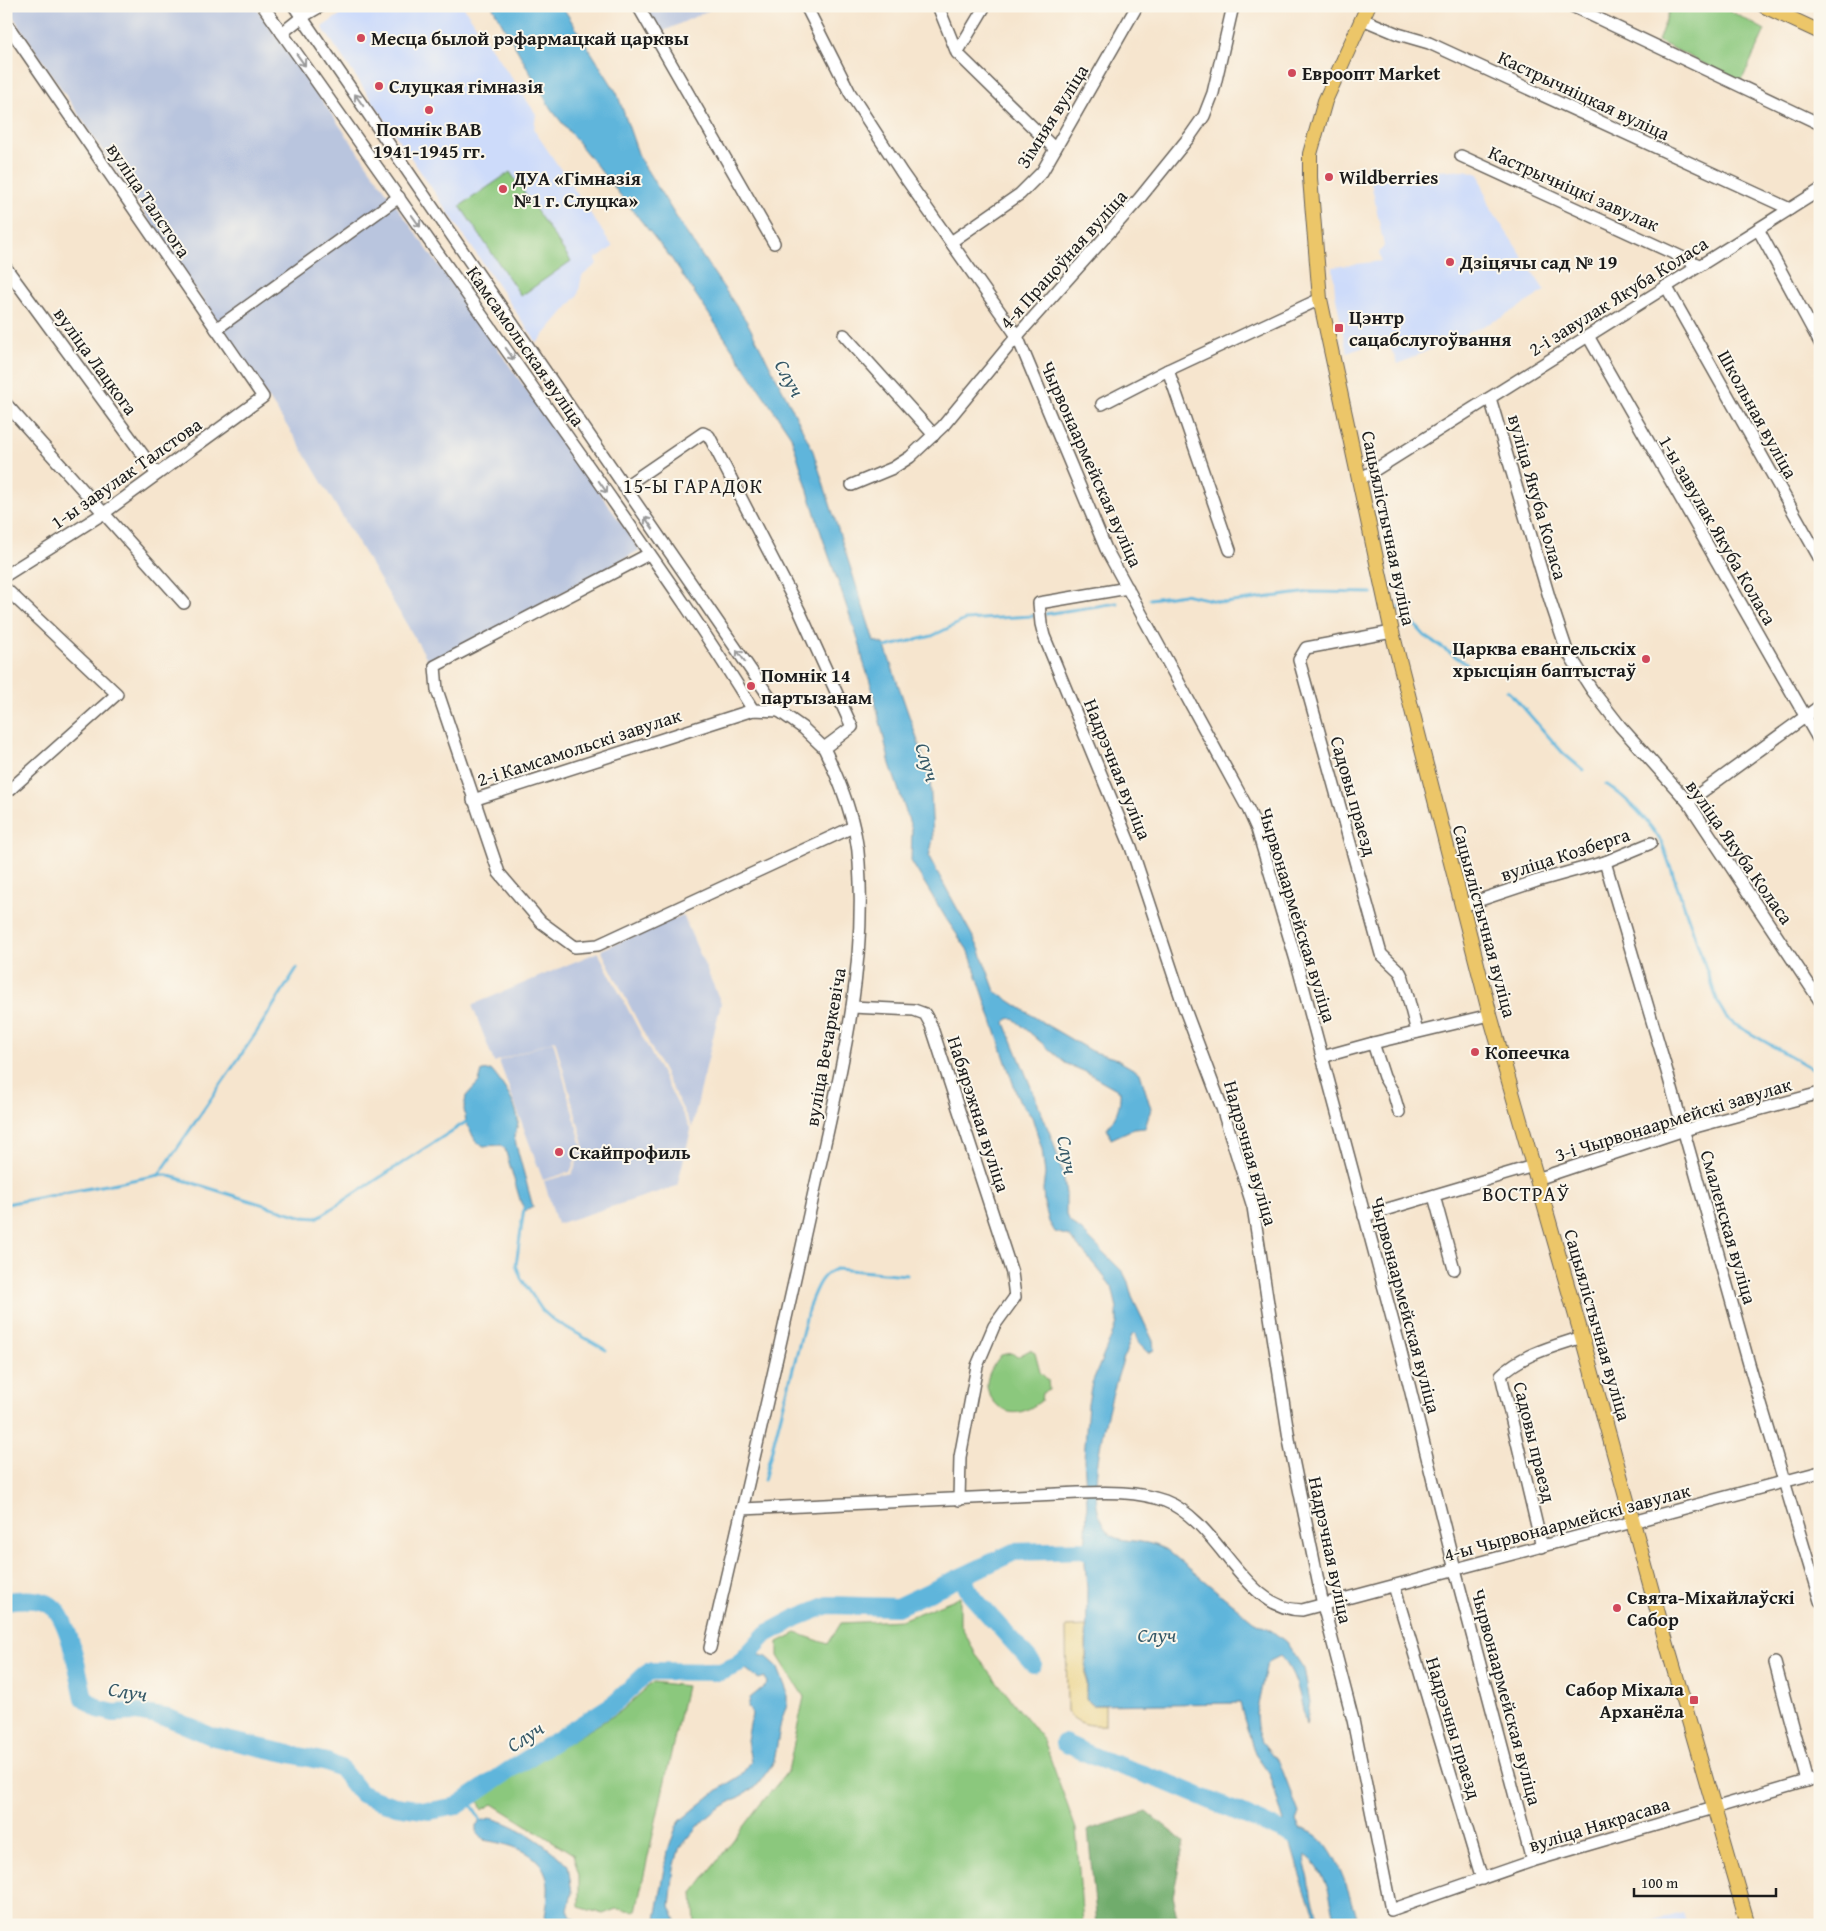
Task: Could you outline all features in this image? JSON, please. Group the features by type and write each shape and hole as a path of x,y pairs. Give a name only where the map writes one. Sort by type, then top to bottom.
{"main road":[{"path":"1764,6 1820,32"},
{"name":"Сацыялістычная вуліца","path":"1365,13 1324,101 1310,154 1310,178 1320,300 1392,632 1490,1015 1582,1337 1713,1809 1748,1925"}],"street":[{"name":"Камсамольская вуліца","path":"263,6 649,554 722,659 753,710"},
{"name":"Камсамольская вуліца","path":"294,6 779,711"},
{"path":"282,33 321,6"},
{"path":"638,6 774,242"},
{"name":"Чырвонаармейская вуліца","path":"806,6 850,93 902,173 1017,336 1106,549 1248,809 1257,829 1298,967 1400,1348 1455,1570 1532,1862"},
{"path":"938,6 957,53 1055,149"},
{"path":"957,53 984,6"},
{"name":"Зімняя вуліца","path":"951,242 1020,194 1042,172 1137,6"},
{"name":"4-я Працоўная вуліца","path":"852,485 893,468 934,435 953,415 1017,336 1140,198 1190,136 1199,123 1213,93 1233,6"},
{"path":"1572,6 1820,124"},
{"name":"Кастрычніцкая вуліца","path":"1365,13 1398,34 1429,43 1790,209"},
{"name":"вуліца Талстога","path":"6,23 263,397"},
{"name":"Кастрычніцкі завулак","path":"1461,156 1699,265"},
{"name":"2-і завулак Якуба Коласа","path":"1359,480 1820,190"},
{"path":"216,329 399,197"},
{"path":"1758,229 1820,343"},
{"name":"вуліца Лацкога","path":"6,268 157,474"},
{"name":"Школьная вуліца","path":"1666,286 1820,559"},
{"path":"1102,404 1168,370 1320,300"},
{"path":"844,335 934,435"},
{"name":"1-ы завулак Якуба Коласа","path":"1588,336 1820,742"},
{"path":"1168,370 1230,550"},
{"name":"1-ы завулак Талстова","path":"6,575 104,513 263,397"},
{"name":"вуліца Якуба Коласа","path":"1490,398 1567,651 1592,690 1620,726 1688,802 1820,1001"},
{"path":"6,404 184,602"},
{"path":"624,487 703,433 710,436 799,610 852,727 824,748 803,728 779,711"},
{"path":"473,800 437,690 435,666 649,554"},
{"name":"Надрэчная вуліца","path":"1128,588 1039,603 1041,624 1044,636 1131,847 1184,1007 1222,1108 1253,1206 1290,1445 1323,1605 1353,1720 1391,1910"},
{"path":"6,589 116,694 6,793"},
{"name":"Садовы праезд","path":"1392,632 1306,648 1299,660 1381,954 1400,972 1403,978 1417,1032"},
{"path":"1688,802 1820,706"},
{"name":"2-і Камсамольскі завулак","path":"779,711 753,710 473,800 499,873 541,922 574,947 598,945 853,827"},
{"name":"вуліца Вечаркевіча","path":"742,1509 798,1270 834,1104 858,970 860,862 841,784 824,748"},
{"name":"вуліца Козберга","path":"1462,906 1537,881 1605,862 1651,843"},
{"name":"Смаленская вуліца","path":"1605,862 1684,1130 1751,1371 1820,1601"},
{"name":"Набярэжная вуліца","path":"852,1007 914,1010 925,1014 931,1025 1012,1273 1015,1298 994,1326 977,1366 960,1458 959,1500"},
{"path":"1322,1057 1490,1015"},
{"path":"1373,1043 1384,1077 1394,1092 1399,1112"},
{"name":"3-і Чырвонаармейскі завулак","path":"1364,1216 1434,1196 1535,1173 1820,1093"},
{"path":"1434,1196 1454,1269"},
{"name":"Садовы праезд","path":"1542,1547 1500,1375 1508,1368 1538,1352 1582,1337"},
{"name":"4-ы Чырвонаармейскі завулак","path":"742,1509 1103,1492 1144,1496 1166,1502 1199,1524 1224,1551 1246,1581 1268,1600 1292,1610 1302,1610 1820,1472"},
{"path":"710,1648 742,1509"},
{"name":"Надрэчны праезд","path":"1394,1586 1482,1879"},
{"path":"1775,1663 1807,1781"},
{"name":"вуліца Някрасава","path":"1391,1910 1532,1862 1820,1777"}],"shaded area":[{"path":"6,6 255,6 640,550 431,665 299,444"},
{"name":"ДУА «Гімназія №1 г. Слуцка»","path":"353,6 463,6 536,114 534,130 613,247 595,259 597,264 582,276 578,295 537,343 322,27"},
{"path":"645,6 718,6 660,33"},
{"path":"1465,170 1479,174 1489,206 1545,291 1503,317 1398,364 1386,339 1347,353 1335,293 1333,267 1381,261 1379,253 1384,246 1371,182 1380,172"},
{"path":"683,915 721,1003 692,1127 601,950"},
{"path":"598,952 691,1130 677,1186 557,1224 544,1181 572,1174 584,1145 555,1040 494,1062 472,1005"},
{"path":"553,1041 582,1146 570,1172 543,1180 499,1061"},
{"path":"1683,1913 1687,1925 1635,1925"}],"green space":[{"path":"1671,6 1721,6 1765,30 1741,82 1658,41"},
{"path":"510,172 571,261 521,296 460,206"},
{"path":"1030,1350 1035,1353 1040,1372 1048,1380 1049,1390 1042,1393 1041,1401 1024,1411 1013,1413 1002,1409 989,1394 987,1383 989,1374 1001,1355 1012,1353 1017,1357"},
{"path":"960,1597 960,1623 976,1655 1044,1741 1076,1829 1083,1925 695,1925 693,1893 758,1807 788,1771 804,1697 778,1656 778,1642 796,1633 828,1644 841,1623 901,1620"},
{"path":"653,1682 686,1686 636,1911 616,1909 603,1914 579,1907 579,1875 573,1854 493,1804 482,1810 477,1797 621,1711"},
{"path":"1147,1812 1184,1842 1173,1896 1180,1925 1097,1925 1088,1830"}],"sand":[{"path":"1086,1626 1086,1699 1093,1705 1105,1705 1105,1725 1083,1723 1074,1719 1067,1711 1066,1627"}],"water":[{"name":"Случ","path":"492,6 562,6 617,93 640,159 685,231 747,322 792,408 813,451 874,641 884,644 930,776 933,839 929,857 979,948 995,991 1091,1051 1114,1058 1140,1073 1151,1109 1145,1128 1133,1129 1111,1139 1107,1128 1117,1111 1120,1102 1120,1091 1088,1073 1065,1063 1013,1018 1008,1019 1005,1023 1053,1141 1063,1174 1066,1194 1066,1215 1070,1222 1082,1231 1123,1272 1132,1297 1153,1341 1154,1350 1148,1353 1139,1344 1135,1334 1132,1335 1117,1378 1102,1437 1097,1467 1096,1494 1100,1517 1109,1533 1116,1538 1148,1543 1167,1550 1253,1621 1272,1631 1286,1642 1304,1669 1310,1702 1306,1726 1295,1680 1280,1656 1270,1661 1266,1667 1256,1714 1257,1727 1262,1742 1280,1764 1299,1813 1296,1821 1300,1829 1312,1833 1323,1841 1332,1853 1345,1883 1358,1925 1322,1925 1314,1913 1303,1885 1270,1775 1255,1754 1240,1703 1093,1705 1086,1699 1087,1589 1085,1563 1087,1504 1084,1459 1088,1404 1092,1383 1117,1323 1117,1308 1112,1287 1069,1236 1055,1232 1049,1222 1044,1203 1045,1174 1042,1149 1032,1117 1019,1101 969,952 911,861 912,830 890,764 860,645 822,536 791,436 671,258 551,109","holes":["1305,1855 1312,1860 1322,1874 1329,1892 1335,1918 1332,1923 1320,1915 1312,1899 1305,1865"]},
{"path":"491,1070 508,1094 517,1116 518,1124 514,1137 533,1207 526,1211 521,1203 505,1149 501,1145 484,1146 476,1142 466,1122 464,1109 466,1096 479,1082 482,1071"},
{"path":"750,1652 767,1657 777,1666 787,1691 787,1704 781,1722 774,1762 756,1787 718,1809 702,1822 679,1849 674,1869 670,1906 678,1925 655,1925 668,1851 676,1827 681,1820 719,1789 740,1776 751,1762 747,1740 752,1714 748,1707 750,1698 767,1684 765,1677 759,1679 739,1664"},
{"path":"490,1818 512,1825 532,1837 568,1865 572,1893 568,1910 571,1917 578,1922 591,1925 545,1925 548,1894 544,1869 529,1854 507,1845 483,1840 476,1831 476,1826 481,1821"}],"waterway":[{"path":"1150,599 1184,594 1225,603 1310,592 1372,593"},
{"path":"1046,614 1117,603"},
{"path":"1399,607 1425,636 1477,671"},
{"path":"881,648 932,636 965,620 1033,616"},
{"path":"1507,691 1563,753 1583,770"},
{"path":"1606,784 1637,810 1662,843 1719,1005 1726,1017 1734,1024 1820,1073"},
{"path":"159,1175 256,1033 297,968"},
{"path":"6,1204 167,1175 303,1217 317,1218 466,1122"},
{"path":"524,1208 516,1265 521,1278 542,1310 552,1319 606,1350"},
{"path":"764,1480 810,1303 822,1278 836,1269 907,1275"},
{"name":"Случ","path":"6,1601 25,1599 39,1601 45,1602 55,1609 69,1638 84,1698 98,1709 114,1713 135,1712 169,1718 213,1737 327,1762 340,1768 360,1793 396,1806 430,1811 457,1806 511,1769 615,1703 649,1671 720,1672 739,1664 766,1634 796,1618 828,1605 897,1607 1014,1552 1086,1550 1106,1564"},
{"path":"963,1577 970,1594 1033,1664"},
{"path":"1064,1743 1100,1759 1169,1783 1287,1833 1303,1842"},
{"path":"468,1798 481,1821"}],"place":[{"name":"Месца былой рэфармацкай царквы","path":"361,38"},
{"name":"Евроопт Market","path":"1292,73"},
{"name":"Слуцкая гімназія","path":"379,86"},
{"name":"Помнік ВАВ 1941-1945 гг.","path":"429,110"},
{"name":"Wildberries","path":"1329,177"},
{"name":"ДУА «Гімназія №1 г. Слуцка»","path":"503,189"},
{"name":"Дзіцячы сад № 19","path":"1450,262"},
{"name":"Цэнтр сацабслугоўвання","path":"1339,328"},
{"name":"Царква евангельскіх хрысціян баптыстаў","path":"1646,659"},
{"name":"Помнік 14 партызанам","path":"751,686"},
{"name":"Копеечка","path":"1475,1052"},
{"name":"Скайпрофиль","path":"559,1152"},
{"name":"Свята-Міхайлаўскі Сабор","path":"1617,1608"},
{"name":"Сабор Міхала Арханёла","path":"1694,1700"}],"district":[{"name":"15-Ы ГАРАДОК","path":"693,485"},
{"name":"ВОСТРАЎ","path":"1526,1193"}]}
